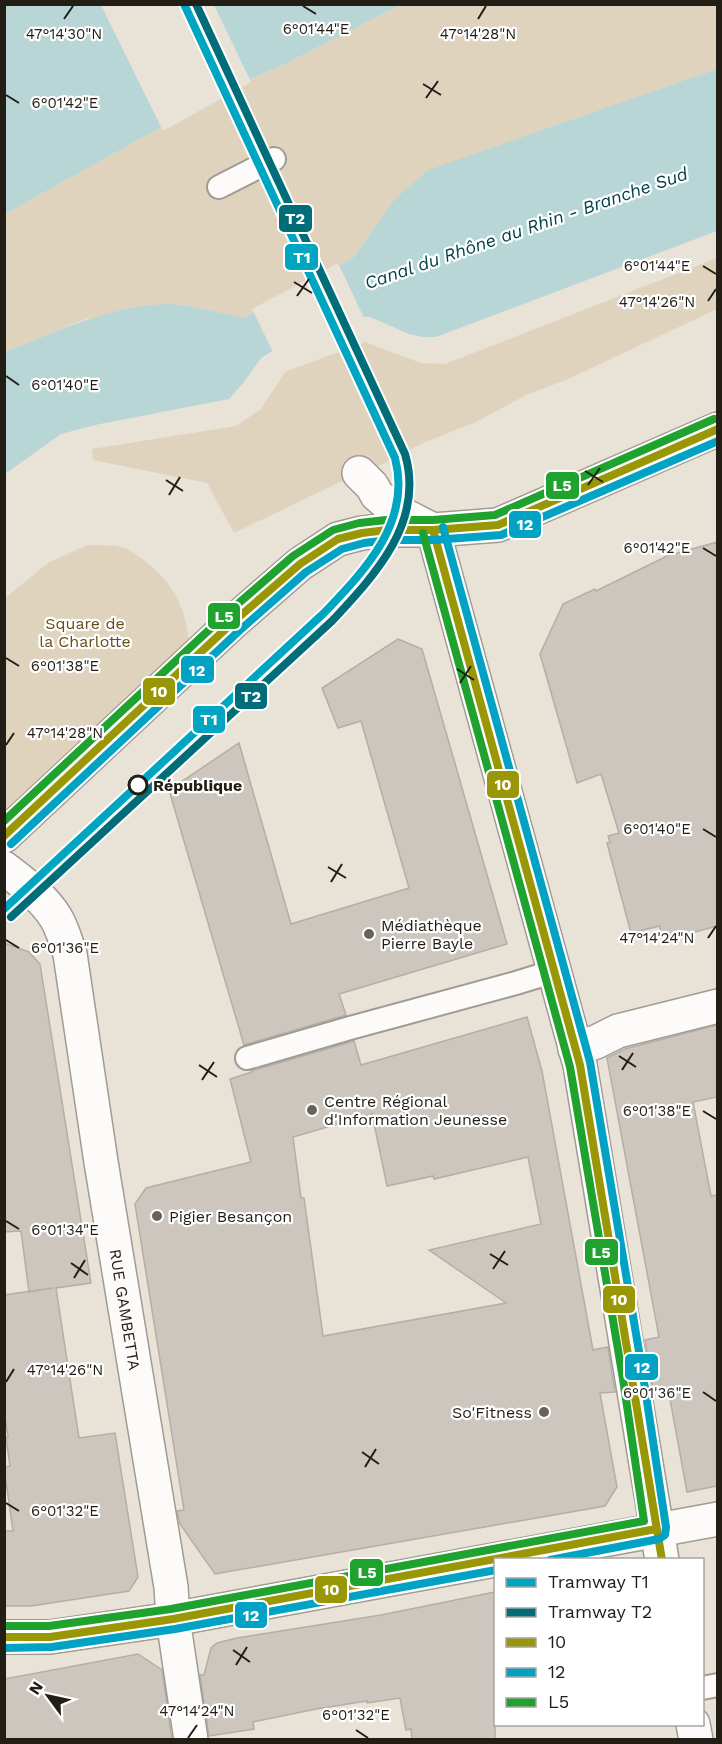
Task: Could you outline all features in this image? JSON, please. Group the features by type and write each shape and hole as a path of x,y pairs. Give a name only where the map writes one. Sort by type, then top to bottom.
{"street":[{"path":"4,836 232,623 300,564 338,539 387,530 433,530 498,525 717,429"},
{"path":"359,472 377,495 396,512 433,530 580,1065 659,1544"},
{"name":"RUE GAMBETTA","path":"4,868 44,903 55,916 70,954 101,1162 171,1587 173,1619 191,1740"},
{"path":"575,1049 618,1031 717,1006"},
{"path":"568,1558 659,1544 717,1519"},
{"path":"4,1637 50,1637 494,1569"}],"lane":[{"path":"219,187 274,159"},
{"path":"247,1058 555,971"}],"green space":[{"path":"400,5 717,5 717,69 658,90 373,230 353,258 243,318 188,306 86,319 5,352 5,214 239,84 285,64"},
{"path":"717,258 717,309 566,380 526,395 476,422 423,443 381,465 359,473 234,533 207,483 93,460 92,449 236,426 261,409 285,372 365,342 421,363 445,364"},
{"name":"Square de la Charlotte","path":"87,545 125,548 152,566 168,584 180,604 189,641 5,815 5,598 48,563"}],"water":[{"path":"5,5 400,5 285,64 239,84 5,214"},
{"name":"Canal du Rhône au Rhin - Branche Sud","path":"717,69 717,231 436,337 409,334 370,317 351,316 262,357 229,399 95,425 61,434 5,474 5,352 95,317 143,306 166,304 189,306 243,318 353,258 395,199 428,170"}],"pier":[{"path":"101,5 214,5 251,82 163,131"},
{"path":"338,263 365,320 351,319 274,354 252,309"}],"building":[{"path":"717,542 717,926 662,941 660,926 631,933 607,843 610,842 608,836 619,833 601,774 577,783 540,654 563,604 595,589 596,591 667,556"},
{"path":"398,639 422,649 507,944 339,994 346,1015 244,1045 169,790 239,743 291,924 409,888 361,721 338,728 322,688"},
{"path":"4,943 29,952 40,964 91,1283 56,1288 79,1438 115,1433 138,1577 129,1591 31,1606 4,1606 4,1531 13,1531 4,1467 10,1466 4,1410 4,1295 29,1291 21,1231 4,1232"},
{"path":"527,1017 542,1071 593,1350 608,1347 615,1392 600,1393 617,1487 605,1506 215,1574 180,1524 177,1511 184,1510 135,1204 146,1188 251,1162 230,1079 354,1041 361,1065","holes":["372,1114 387,1186 433,1176 434,1179 528,1157 541,1224 429,1250 506,1303 323,1336 293,1137"]},
{"path":"717,1025 717,1097 693,1102 711,1196 717,1195 717,1486 687,1492 668,1388 653,1389 645,1340 659,1337 607,1058 625,1049"},
{"path":"494,1592 495,1740 412,1740 411,1729 406,1730 400,1698 316,1709 253,1722 254,1729 209,1736 200,1675 204,1675 211,1648 217,1643 381,1615"},
{"path":"138,1654 162,1670 172,1740 4,1740 4,1679"}],"tram line":[{"name":"T1","path":"4,909 324,613 369,562 391,524 397,503 399,481 395,458 184,4"},
{"name":"T2","path":"11,917 332,621 364,585 392,546 402,525 408,502 409,479 405,454 196,4"}],"transit line":[{"name":"L5","path":"4,821 225,615 293,556 333,530 359,523 386,520 433,520 495,515 714,419"},
{"name":"10","path":"4,836 232,623 300,564 338,539 387,530 433,530 498,525 718,429"},
{"name":"12","path":"11,844 239,631 306,572 342,549 388,540 434,540 501,535 718,441"},
{"name":"12","path":"443,527 590,1062 643,1375 666,1527 665,1535 659,1539 560,1558"},
{"name":"10","path":"433,530 580,1065 662,1558"},
{"name":"L5","path":"4,1626 49,1626 171,1609 644,1521 623,1379 570,1067 423,533"},
{"name":"10","path":"500,1558 656,1529"},
{"name":"10","path":"4,1637 50,1637 173,1619 494,1559"},
{"name":"12","path":"4,1648 52,1647 175,1629 494,1570"}],"place":[{"name":"République","path":"138,785"},
{"name":"Médiathèque Pierre Bayle","path":"369,934"},
{"name":"Centre Régional d'Information Jeunesse","path":"312,1110"},
{"name":"Pigier Besançon","path":"157,1216"},
{"name":"So'Fitness","path":"544,1412"}]}
